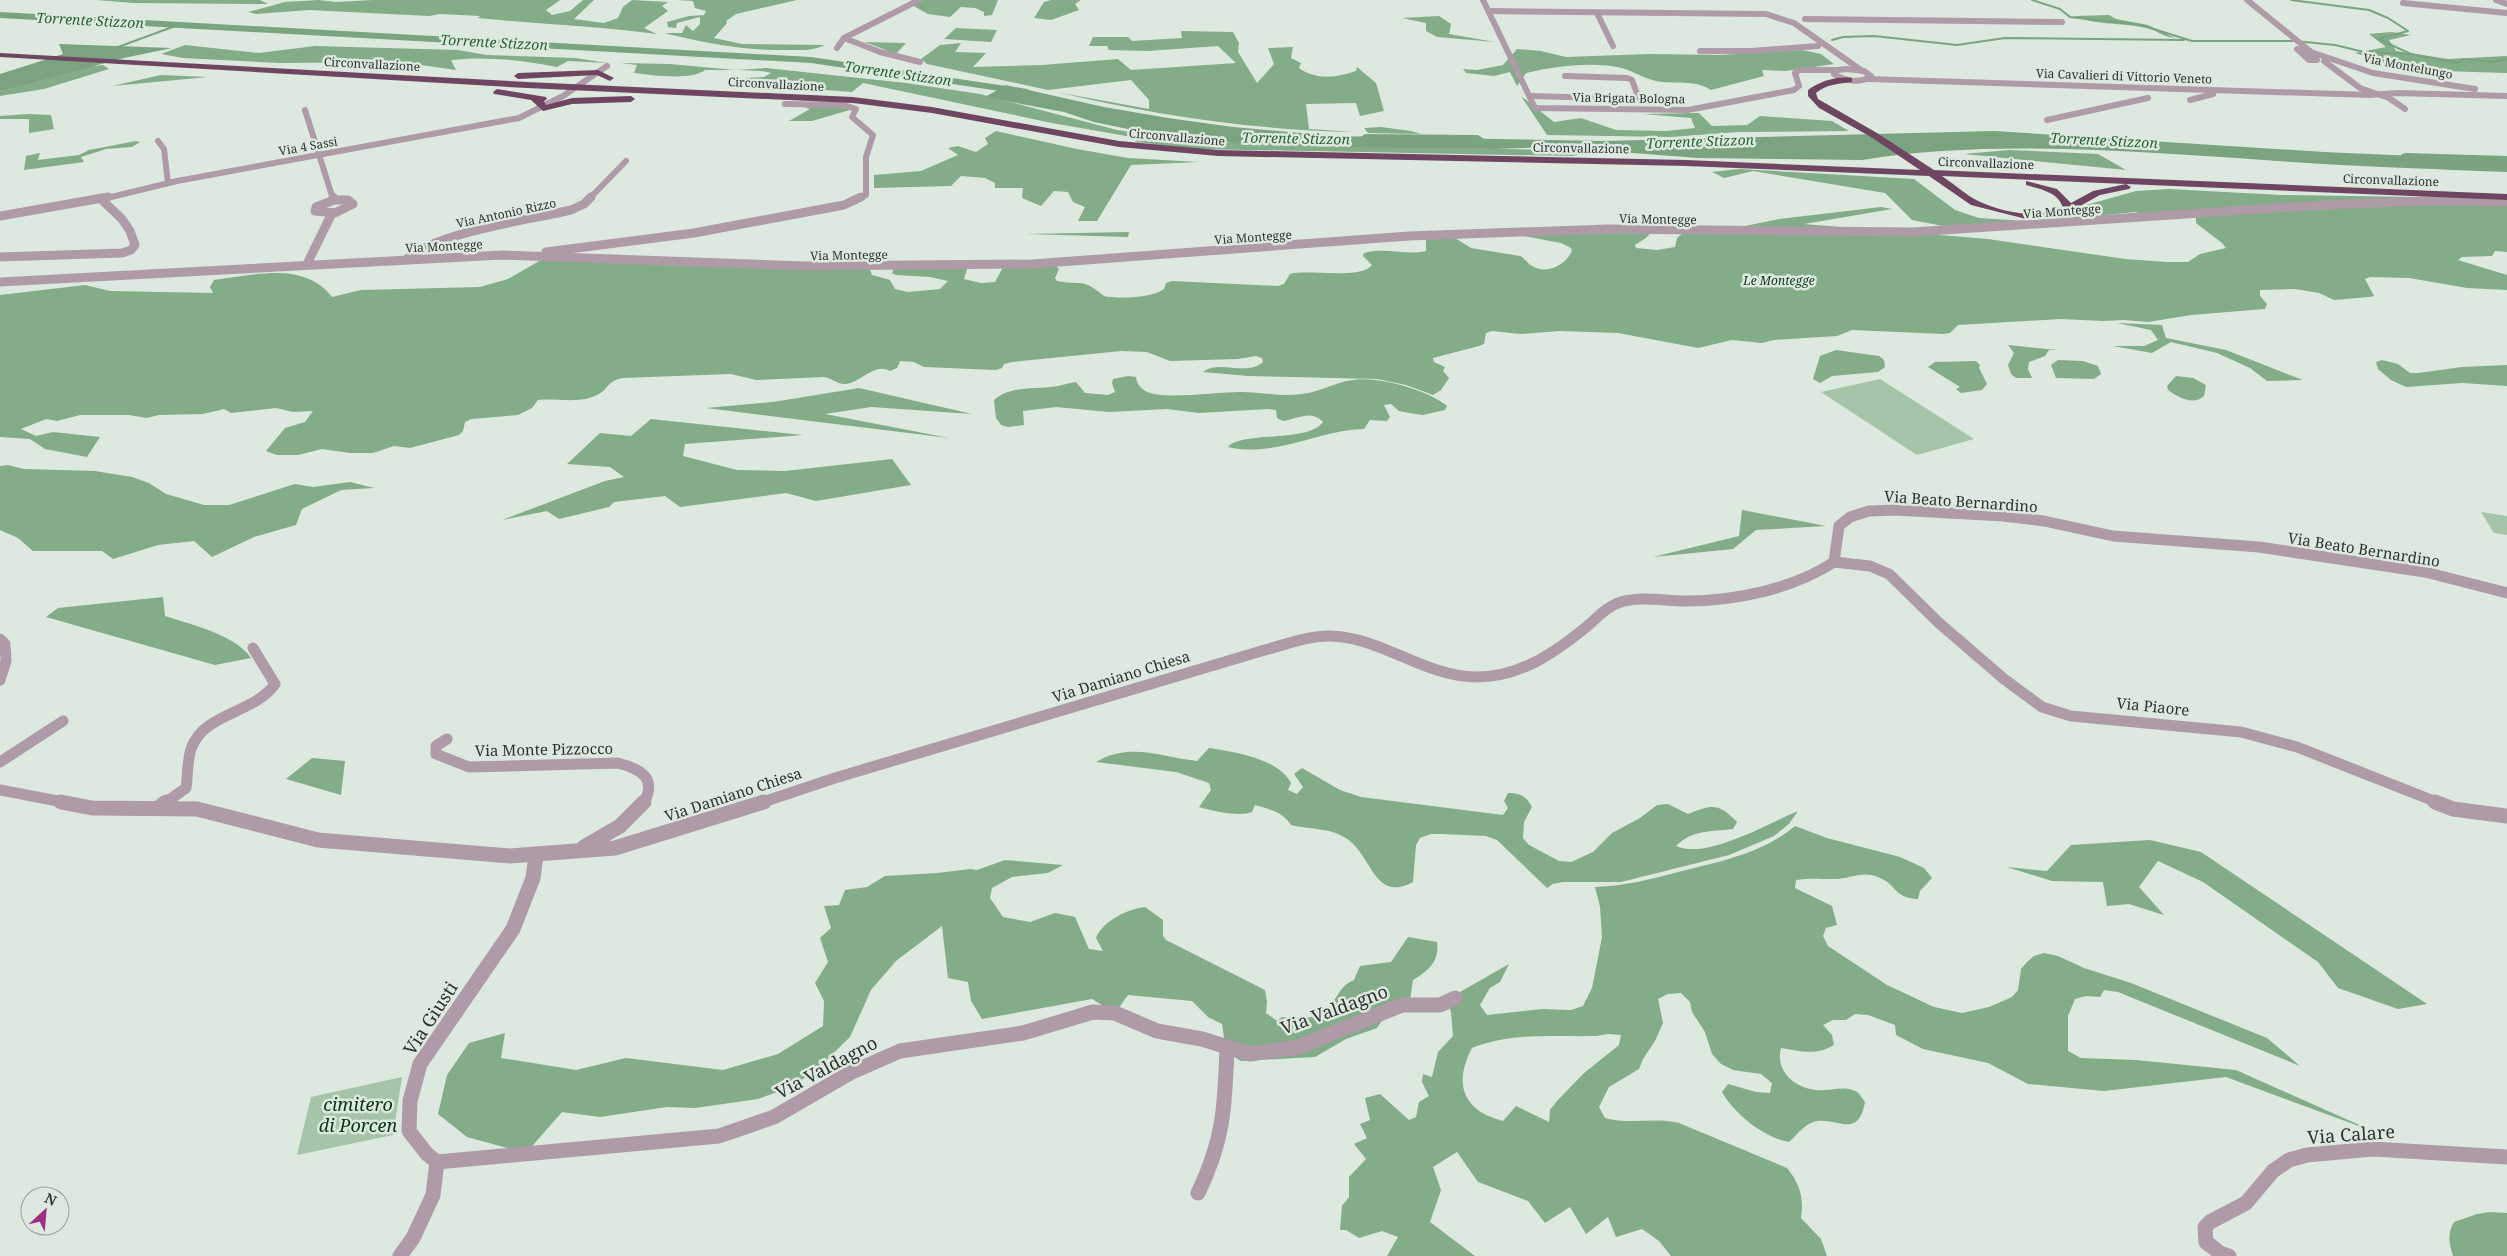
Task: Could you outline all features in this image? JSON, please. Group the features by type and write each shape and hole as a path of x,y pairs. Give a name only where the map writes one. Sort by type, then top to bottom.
{"highway":[{"name":"Circonvallazione","path":"0,54 376,77 564,92 589,84 853,100 932,110 1071,136 1169,150 1276,155 1686,163 2507,198"},
{"path":"376,77 569,75 598,72 610,78 620,79"},
{"path":"1849,80 1836,74 1811,92 1812,97 1818,104 1860,125 1974,202 1995,211 2043,216 2059,213 2092,195 2112,190 2134,186 2205,184"},
{"path":"569,75 589,84 610,78"},
{"path":"376,77 451,84 534,98 548,99 564,92 572,101"},
{"path":"630,80 755,95"},
{"path":"534,98 540,102 543,108 572,101 755,95"},
{"path":"1686,163 1890,165 1901,161 1900,153"},
{"path":"1900,153 1926,163 2180,183"},
{"path":"1973,175 2046,187 2060,194 2067,202 2068,209"}],"street":[{"path":"836,48 844,38 919,0"},
{"name":"Via Brigata Bologna","path":"1483,0 1535,108 1688,110 1785,92 1799,86 1796,72 1803,69 1820,70 1836,74"},
{"path":"2247,0 2304,48 2360,88 2378,93 2405,109"},
{"path":"2496,0 2507,4"},
{"path":"2403,3 2507,13"},
{"path":"1489,13 1597,11 1766,14 1805,19 2062,22"},
{"path":"1597,11 1613,46"},
{"path":"1597,11 1770,17 1787,23 1818,46 1836,74 1860,70"},
{"path":"2458,14 2507,17"},
{"path":"1781,17 1798,24 1869,76"},
{"path":"1798,24 1805,19"},
{"path":"844,38 880,52 920,62"},
{"path":"1700,51 1751,51 1818,46"},
{"name":"Via Montelungo","path":"2304,48 2331,60 2382,74 2507,95"},
{"path":"2323,61 2331,60"},
{"path":"589,84 598,72 607,66"},
{"path":"1530,96 1639,99 1632,80 1627,78 1564,76"},
{"path":"1849,80 1869,76"},
{"name":"Via Cavalieri di Vittorio Veneto","path":"1869,76 2346,91 2360,88"},
{"name":"Via Cavalieri di Vittorio Veneto","path":"1869,76 2208,90 2370,95 2378,93"},
{"path":"2137,87 2154,103"},
{"path":"2469,88 2482,94 2477,96"},
{"path":"2190,100 2213,94 2208,90"},
{"name":"Via 4 Sassi","path":"0,216 101,199 168,183 519,118 543,108 564,92"},
{"name":"Via Montelungo","path":"2378,93 2507,95"},
{"path":"2047,120 2139,102 2148,98"},
{"path":"535,255 554,250 694,233 844,205 866,195 864,165 866,149 873,135 866,127 852,117 856,109 844,105 785,104"},
{"path":"305,110 332,198"},
{"path":"158,141 164,149 168,183"},
{"name":"Via Antonio Rizzo","path":"407,259 416,251 447,238 571,210 584,204 626,161"},
{"path":"332,198 348,200 353,204 346,210 332,214 315,211 316,207 332,198"},
{"path":"0,257 122,253 131,250 135,245 133,236 117,211 101,199"},
{"name":"Via Montegge","path":"0,282 466,255 535,255 805,266 1032,264 1409,236 1607,229 1913,232 2065,223 2164,214 2333,205 2427,201 2507,202"},
{"path":"307,264 332,214"},
{"name":"Via Beato Bernardino","path":"1834,562 1839,526 1850,517 1869,511 1895,510 2003,516 2044,521 2113,536 2259,547 2425,572 2507,593"},
{"name":"Via Damiano Chiesa","path":"0,790 92,808 197,809 318,840 510,856 615,848 710,820 844,776 1258,652 1315,637 1333,636 1370,644 1443,673 1478,677 1518,671 1538,663 1606,610 1619,603 1640,600 1710,600 1730,597 1816,575 1834,562"},
{"name":"Via Piaore","path":"1834,562 1870,566 1889,574 1938,623 2004,679 2050,710 2072,716 2240,732 2261,736 2312,753 2453,809 2507,816"},
{"path":"0,639 6,644 6,660 0,680"},
{"path":"158,808 186,788 188,761 193,746 202,731 216,720 259,702 271,693 275,684 272,674 259,661 253,648"},
{"path":"0,762 63,721"},
{"name":"Via Monte Pizzocco","path":"447,739 436,746 436,754 469,767 618,763 638,770 645,776 650,786 648,796 639,810 620,829 593,844 573,852"},
{"name":"Via Giusti","path":"437,1162 427,1154 409,1131 410,1101 420,1064 513,929 533,878 536,855"},
{"name":"Via Valdagno","path":"437,1162 719,1136 774,1116 850,1073 900,1051 1023,1033 1093,1012 1115,1013 1157,1031 1202,1039 1250,1054 1298,1047 1387,1010 1402,1006 1440,1005 1454,998"},
{"path":"1198,1192 1212,1165 1220,1139 1225,1112 1227,1047"},
{"name":"Via Calare","path":"2229,1256 2220,1253 2206,1242 2206,1227 2210,1222 2246,1203 2273,1171 2289,1160 2307,1156 2373,1149 2507,1157"},
{"path":"400,1256 413,1238 433,1195 437,1162"}],"green space":[{"path":"96,0 260,0 268,4 133,3"},
{"path":"319,0 336,2 373,0 560,0 546,10 552,15 570,11 583,0 594,0 574,19 604,23 618,18 623,7 632,0 668,2 662,6 668,11 644,28 657,34 478,18 480,16 440,14 429,16 309,10 256,14 248,12 285,2"},
{"path":"676,0 797,0 736,14 726,21 727,23 714,38 742,44 825,45 807,50 740,48 664,33 682,33 686,25 693,31 700,24 700,17 677,23 676,28 668,27 667,22 689,16 704,15 706,11 695,8 693,1"},
{"path":"923,0 998,0 992,15 984,16 984,12 975,8 961,7 950,17 928,14 912,5"},
{"path":"1051,0 1081,0 1075,4 1079,10 1051,20 1034,18 1044,2"},
{"path":"2109,15 2116,19 2148,25 2175,38 2146,28 2101,23 2074,16"},
{"path":"1439,16 1451,24 1449,34 1495,42 1437,37 1426,31 1426,23 1402,18"},
{"path":"956,28 997,30 991,42 944,39"},
{"path":"1181,31 1233,32 1239,43 1238,52 1257,83 1274,64 1268,48 1293,47 1291,58 1301,63 1299,68 1312,75 1326,77 1341,75 1356,71 1357,67 1376,83 1384,111 1360,116 1356,103 1306,104 1309,129 1354,132 1241,125 1130,108 1056,92 1149,109 1149,100 1131,80 1048,90 927,64 921,59 940,45 961,43 955,52 986,53 973,67 1042,65 1118,59 1131,70 1236,63 1218,46 1148,51 1109,50 1107,46 1089,46 1093,37 1128,37 1132,41 1182,38"},
{"path":"2391,32 2411,35 2389,40 2396,51 2448,59 2507,56 2507,73 2441,71 2388,64 2355,53 2386,47 2369,34"},
{"path":"865,42 906,43 896,54"},
{"path":"185,45 259,53 315,46 458,50 487,55 575,58 608,63 568,61 557,67 504,59 451,60 456,70 400,62 280,63 183,58 161,54"},
{"path":"1517,49 1541,51 1566,57 1649,54 1721,55 1802,50 1821,54 1834,64 1786,71 1762,70 1764,76 1711,90 1693,84 1657,81 1622,68 1611,66 1586,65 1549,68 1526,73 1517,86 1510,72 1494,76 1466,73 1463,69 1477,70 1503,65"},
{"path":"621,63 670,64 734,70 705,70 690,75 661,76 634,73 637,65"},
{"path":"103,65 109,69 44,89 0,96 0,91 38,79 77,69"},
{"path":"766,68 906,83 980,94 1117,130 1195,142 1595,151 1572,156 1197,149 1137,142 1132,137 1052,123 863,83 852,92 754,85 752,81 726,79 764,77 771,73 736,70"},
{"path":"161,75 208,77 112,86"},
{"path":"1521,96 1554,122 1581,118 1616,130 1666,131 1695,128 1691,118 1643,114 1699,113 1712,126 1747,125 1760,116 1832,121 1849,131 1739,132 1671,137 1547,135"},
{"path":"801,106 839,106 850,110 812,121 789,121 810,109"},
{"path":"51,115 54,129 29,133 29,119 0,119 0,116"},
{"path":"1381,127 1421,134 1368,133 1364,128"},
{"path":"996,131 1128,158 1199,162 1131,165 1097,221 1078,221 1085,207 1073,202 1068,192 1054,191 1041,206 1022,198 1023,188 995,188 995,183 985,178 961,176 951,186 874,188 874,175 921,171 958,155 948,148 958,146 976,152 988,144 985,138"},
{"path":"136,141 140,142 132,147 106,149 81,157 84,162 24,170 26,156 40,153 38,160 79,155 89,150"},
{"path":"2009,150 2098,154 2126,170 1964,154"},
{"path":"1739,169 1914,179 1955,210 1979,218 2024,221 1943,226 1912,220 1885,193 1753,171 1724,178 1712,172"},
{"name":"Le Montegge","path":"2169,189 2281,195 2416,197 2437,204 2507,206 2507,252 2495,251 2492,256 2462,257 2458,260 2507,275 2507,290 2467,288 2409,278 2370,277 2365,279 2374,296 2334,300 2319,293 2295,289 2260,290 2260,296 2267,304 2265,309 2191,315 2148,322 2060,319 1958,325 1950,333 1943,334 1852,330 1837,336 1774,340 1762,343 1732,340 1698,348 1618,333 1560,331 1520,334 1492,331 1486,333 1484,344 1433,358 1434,362 1445,367 1443,371 1449,378 1441,390 1433,395 1406,385 1377,379 1248,376 1203,372 1217,367 1249,368 1256,366 1263,362 1262,358 1256,356 1238,359 1170,361 1147,352 1121,351 1012,362 1004,364 1002,368 996,370 924,367 914,362 900,361 897,368 890,371 879,369 846,384 824,377 756,380 731,374 622,378 613,381 601,393 590,398 538,400 532,408 518,415 471,419 465,422 463,431 459,435 410,448 394,446 373,453 350,453 322,449 298,455 277,455 266,451 285,428 305,422 313,411 293,412 276,408 231,413 224,409 203,414 159,415 147,418 129,415 80,415 57,421 46,419 21,429 36,436 53,432 100,437 87,457 45,449 30,439 0,437 0,295 85,285 110,291 213,293 210,287 214,280 278,273 308,278 321,286 332,297 361,290 480,287 508,279 548,256 870,269 872,275 890,280 895,289 908,292 940,289 948,281 930,277 896,275 892,273 895,266 968,266 964,279 981,283 995,282 1002,269 1008,267 1056,266 1059,269 1055,278 1057,281 1086,284 1104,296 1126,297 1144,296 1159,292 1164,289 1166,283 1172,281 1278,286 1284,284 1290,274 1357,272 1372,265 1363,256 1364,253 1372,251 1411,253 1426,251 1426,239 1455,238 1471,248 1520,256 1537,269 1549,269 1565,261 1572,251 1571,248 1561,243 1508,233 1654,229 1646,238 1635,245 1636,248 1657,250 1675,247 1677,238 1683,233 1726,230 1779,219 1881,207 1892,209 1804,224 1988,239 2125,259 2167,262 2188,262 2200,254 2226,248 2196,223 2196,217 2151,218 2136,212 2074,218 2086,205 2136,191"},
{"path":"1129,232 1128,237 1026,234"},
{"path":"2117,323 2162,325 2166,338 2226,350 2303,380 2267,381 2250,368 2217,353 2171,342 2152,353 2113,346 2144,346 2158,340 2151,330"},
{"path":"2008,345 2057,350 2049,350 2045,356 2029,362 2028,369 2032,378 2016,378 2011,374 2008,365 2014,353"},
{"path":"1836,350 1879,356 1884,360 1885,367 1878,372 1832,376 1820,383 1813,379 1820,356"},
{"path":"2058,360 2083,361 2098,366 2101,374 2094,379 2056,378 2051,365"},
{"path":"2382,360 2398,364 2410,373 2462,367 2507,365 2507,386 2462,383 2406,387 2391,380 2378,369 2376,362"},
{"path":"1976,361 1980,365 1979,368 1987,384 1982,390 1961,393 1956,389 1960,387 1928,367 1935,362"},
{"path":"1128,376 1136,377 1142,389 1159,395 1241,392 1294,395 1309,393 1347,381 1376,380 1416,390 1439,400 1447,406 1445,410 1423,415 1399,411 1391,404 1384,405 1390,417 1387,421 1370,420 1364,429 1330,434 1262,449 1228,447 1235,442 1246,439 1304,433 1323,422 1309,415 1283,421 1277,418 1276,410 1268,409 1199,413 1167,409 1109,412 1056,407 1023,411 1024,425 1008,427 1001,425 996,418 994,400 1007,392 1052,387 1076,382 1085,393 1108,395 1115,392 1112,383 1113,379"},
{"path":"2176,376 2193,378 2206,385 2204,396 2200,399 2190,400 2181,398 2168,390 2167,386"},
{"path":"1880,379 1974,439 1917,455 1821,392"},
{"path":"859,388 972,414 871,407 825,414 949,438 706,408 773,402"},
{"path":"651,419 803,435 685,444 683,456 737,470 785,471 892,459 911,485 816,501 786,493 680,507 665,496 614,502 609,507 559,519 547,511 502,520 605,481 624,477 610,467 567,464 600,433 631,436"},
{"path":"8,465 24,469 95,471 132,477 149,483 166,494 204,505 229,505 295,484 313,487 350,482 374,488 341,490 302,509 296,525 254,537 212,557 194,541 158,545 113,559 102,551 33,551 18,538 0,530 0,466"},
{"path":"1742,510 1826,526 1756,530 1733,549 1653,557 1739,536"},
{"path":"2481,512 2507,516 2507,535 2494,533"},
{"path":"163,597 165,616 212,631 235,643 251,658 215,665 46,617 58,608"},
{"path":"1209,748 1243,754 1266,762 1285,774 1291,783 1288,790 1297,794 1303,787 1294,774 1302,768 1340,790 1361,797 1503,815 1508,808 1504,801 1508,793 1516,794 1525,798 1532,807 1524,822 1523,838 1529,845 1559,861 1571,862 1593,852 1612,833 1640,818 1657,805 1668,804 1688,814 1703,808 1720,808 1737,822 1733,829 1696,834 1676,846 1689,849 1720,844 1755,831 1798,811 1789,824 1774,836 1729,855 1621,882 1563,882 1553,884 1547,888 1497,840 1486,836 1431,834 1420,838 1416,845 1413,882 1400,887 1389,886 1374,873 1353,844 1338,834 1291,825 1280,814 1255,805 1252,812 1240,814 1218,812 1199,807 1211,790 1209,783 1176,772 1096,762 1109,756 1134,752 1197,761"},
{"path":"312,758 345,761 341,795 286,779"},
{"path":"1795,826 1827,838 1900,857 1924,868 1932,878 1920,891 1918,899 1904,896 1884,880 1866,874 1838,879 1796,880 1795,888 1832,906 1837,925 1826,928 1823,936 1828,946 1887,985 1934,1007 1962,1013 1989,1007 2012,997 2018,990 2021,969 2034,956 2044,953 2058,956 2084,968 2131,983 2267,1038 2300,1066 2118,992 2104,990 2100,997 2086,996 2075,999 2068,1016 2068,1051 2081,1058 2136,1060 2236,1070 2375,1132 2226,1077 2104,1091 2028,1084 1988,1063 1923,1049 1896,1035 1895,1025 1868,1015 1855,1014 1846,1020 1833,1020 1823,1025 1832,1035 1834,1045 1814,1052 1781,1048 1780,1056 1781,1064 1788,1076 1800,1086 1816,1090 1850,1089 1856,1092 1865,1102 1862,1113 1858,1120 1853,1123 1813,1122 1805,1126 1789,1142 1770,1136 1751,1124 1734,1109 1722,1092 1728,1084 1756,1092 1770,1093 1772,1083 1761,1074 1733,1070 1721,1064 1712,1054 1705,1032 1692,1012 1690,1002 1681,993 1668,994 1658,999 1663,1023 1639,1069 1609,1087 1599,1107 1605,1118 1624,1121 1670,1121 1679,1123 1787,1168 1800,1192 1802,1204 1801,1218 1821,1239 1827,1256 1671,1256 1659,1241 1642,1229 1616,1237 1608,1217 1586,1234 1570,1207 1545,1223 1528,1201 1478,1182 1457,1152 1433,1167 1441,1190 1430,1222 1475,1256 1387,1256 1398,1237 1382,1231 1359,1238 1346,1230 1340,1230 1342,1206 1349,1197 1349,1177 1366,1159 1354,1144 1367,1138 1360,1124 1370,1120 1365,1098 1380,1094 1409,1120 1416,1117 1419,1102 1429,1096 1422,1082 1423,1074 1432,1077 1438,1052 1453,1036 1451,1012 1446,996 1460,992 1509,964 1500,982 1490,988 1480,1005 1487,1015 1542,1009 1571,1010 1583,1006 1592,988 1602,937 1600,907 1595,887 1638,882 1741,855 1783,835","holes":["1621,1035 1619,1045 1583,1074 1557,1101 1550,1110 1549,1122 1516,1106 1503,1121 1479,1110 1465,1094 1463,1073 1472,1048 1517,1037"]},
{"path":"2150,840 2201,852 2427,1004 2398,1009 2338,988 2318,962 2203,882 2158,861 2139,887 2164,915 2129,904 2107,906 2103,882 2052,881 2007,867 2047,871 2071,845"},
{"path":"1005,860 1063,865 1048,873 1012,877 992,888 990,898 1003,917 1030,922 1055,913 1075,917 1089,949 1103,951 1096,938 1104,926 1123,913 1145,907 1163,920 1163,936 1166,940 1265,990 1266,1013 1277,1021 1282,1017 1307,1018 1320,1014 1331,1004 1344,986 1354,980 1360,966 1391,962 1408,937 1437,942 1437,955 1432,965 1413,980 1410,1000 1389,1010 1377,1028 1346,1039 1315,1057 1241,1061 1226,1052 1222,1024 1208,1017 1192,1001 1128,995 1115,1013 1092,999 982,1019 971,1001 968,982 948,978 942,926 896,961 871,990 850,1037 815,1071 789,1088 758,1099 695,1108 667,1107 600,1117 562,1112 526,1153 467,1137 438,1114 447,1075 469,1043 505,1033 501,1058 576,1070 626,1058 723,1070 778,1054 823,1026 824,1001 815,983 828,962 820,938 831,928 824,906 839,905 845,890 867,887 885,876 977,870"},
{"name":"cimitero di Porcen","path":"402,1077 393,1135 297,1155 311,1097"},
{"path":"2490,1212 2507,1213 2507,1256 2453,1256 2449,1239 2454,1222 2477,1214"}],"water":[{"path":"59,44 172,48 124,58 0,91 0,74 63,54"},
{"path":"1006,85 1104,107 1168,118 1233,127 1333,136 1603,141 1994,131 2324,152 2507,160 2507,172 2345,165 2076,149 1967,150 1914,153 1862,160 1698,158 1555,147 1492,149 1252,145 1157,135 1094,122 1064,112 985,97"}],"waterway":[{"path":"2032,0 2060,9 2070,17 2141,25 2192,41 2295,41 2335,45 2364,52 2410,54"},
{"path":"2291,0 2369,10 2388,18 2408,31 2378,39 2411,54 2458,63 2463,59 2493,62 2507,59"},
{"name":"Torrente Stizzon","path":"0,15 811,60 1027,92"},
{"path":"118,47 178,25"},
{"path":"1832,40 1843,37 1874,36 1957,45 2005,38 2184,40"},
{"name":"Torrente Stizzon","path":"1365,138 1478,139"},
{"name":"Torrente Stizzon","path":"2406,157 2507,160"}]}
